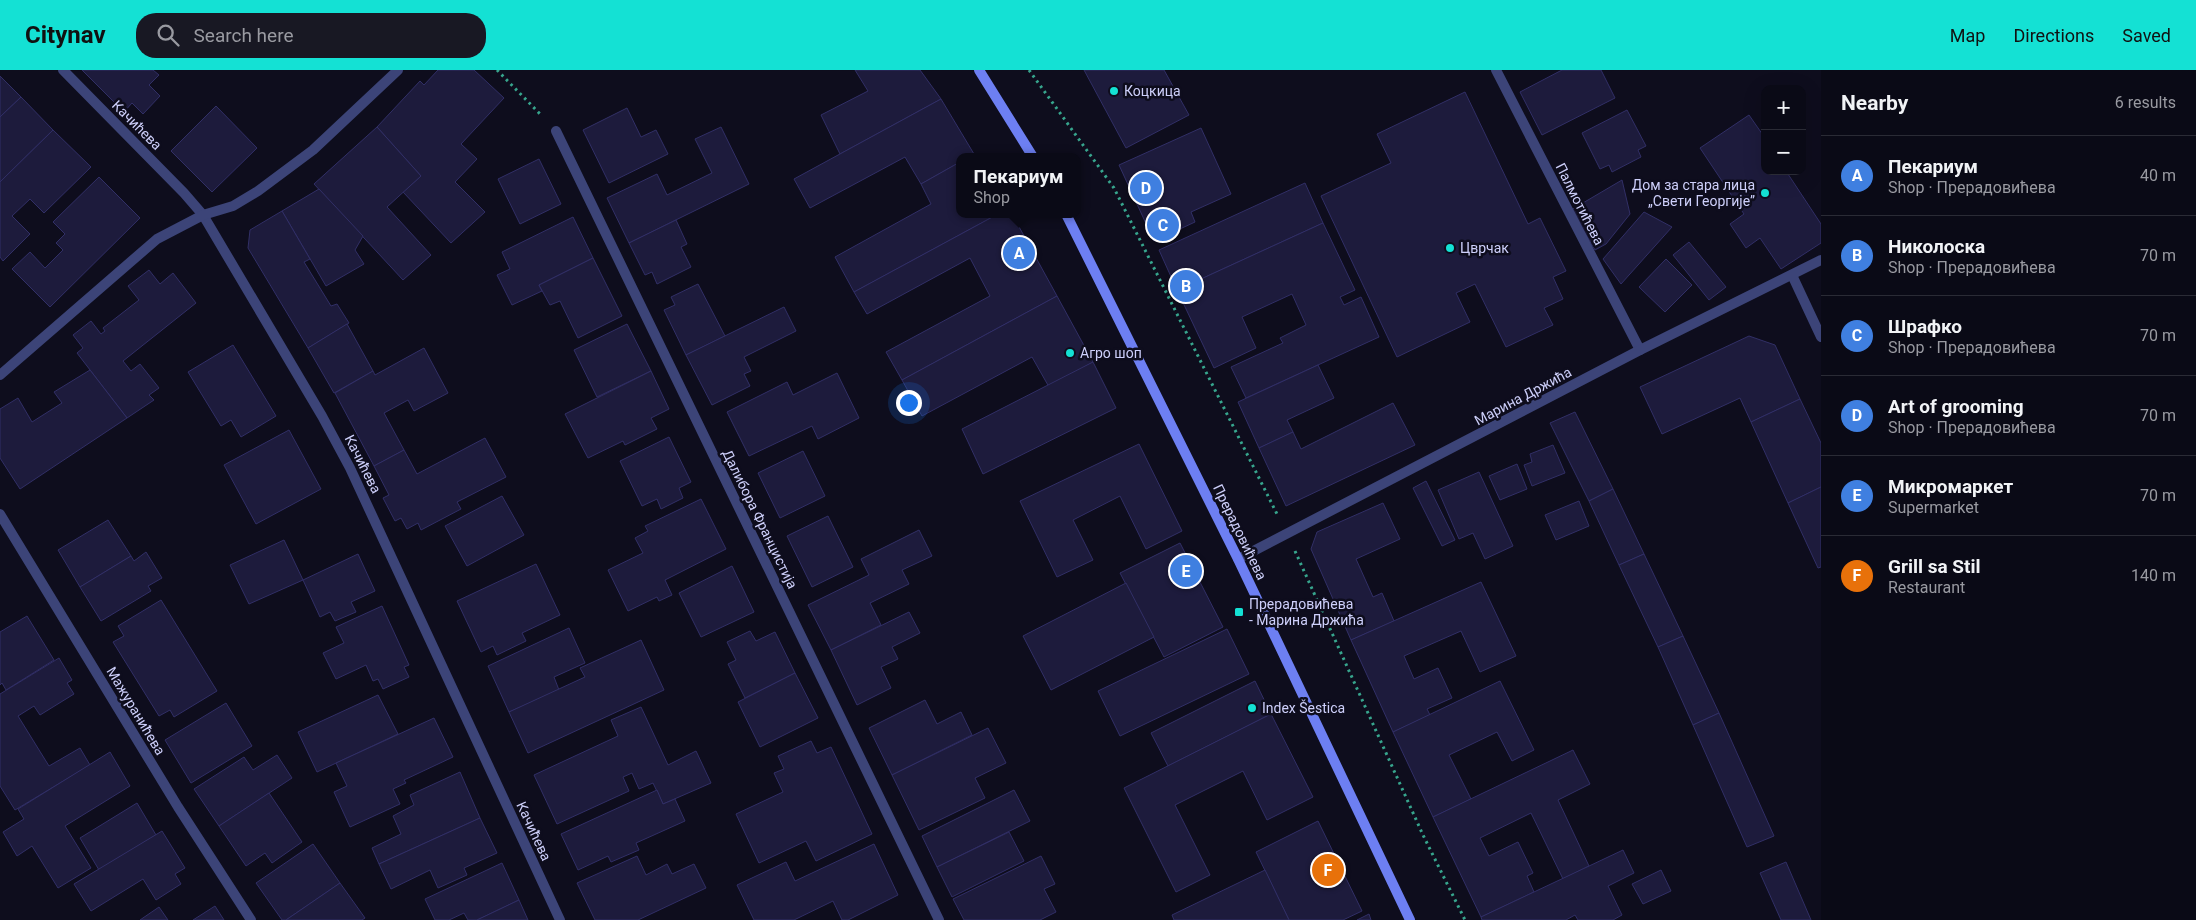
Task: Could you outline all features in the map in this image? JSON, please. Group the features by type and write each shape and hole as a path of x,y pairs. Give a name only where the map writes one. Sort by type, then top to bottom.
{"main road":[{"path":"979,70 1031,153"},
{"name":"Прерадовићева","path":"1068,218 1238,559 1410,920"}],"street":[{"name":"Качићева","path":"63,70 184,193 203,215 322,416 350,468 560,920"},
{"path":"0,375 157,239 203,215 233,206 285,172 313,150 398,70"},
{"name":"Палмотићева","path":"1496,70 1640,350"},
{"name":"Далибора Францистија","path":"556,131 939,920"},
{"name":"Марина Држића","path":"1238,559 1640,350 1821,260"},
{"path":"1792,275 1821,337"},
{"name":"Мажуранићева","path":"0,514 178,807 251,920"}],"path":[{"path":"497,70 518,89 556,131"},
{"path":"1029,70 1114,188 1287,534 1423,835 1465,920"}],"building":[{"path":"82,70 153,70 159,75 149,85 160,96 143,114 132,103 124,112"},
{"path":"438,70 474,70 504,98 461,144 477,159 455,182 485,212 451,243 403,192 421,176 377,127 420,81 424,85"},
{"path":"855,70 920,70 941,99 840,154 821,115 868,91"},
{"path":"1084,70 1164,70 1189,115 1126,148"},
{"path":"1562,70 1601,70 1615,98 1542,135 1520,92"},
{"path":"0,76 21,97 0,117"},
{"name":"Цврчак","path":"1465,92 1528,224 1540,218 1566,271 1553,277 1563,299 1544,308 1553,325 1506,347 1475,284 1456,293 1470,322 1397,357 1321,196 1391,163 1377,134"},
{"path":"21,97 53,130 0,182 0,117"},
{"path":"941,99 973,153 956,153 956,164 921,184 905,157 810,208 794,179"},
{"path":"216,106 257,148 212,192 171,151"},
{"path":"627,108 641,137 656,130 668,154 609,183 583,130"},
{"path":"1627,110 1646,146 1638,150 1641,157 1612,172 1609,165 1600,169 1582,133"},
{"name":"Дом за стара лица „Свети Георгије”","path":"1749,115 1761,132 1761,175 1789,175 1821,224 1821,243 1781,269 1760,238 1746,248 1730,224 1744,214 1700,148"},
{"path":"377,127 421,176 387,207 431,255 403,280 314,184"},
{"path":"721,127 749,184 629,243 607,198 657,174 667,195 712,173 695,139"},
{"path":"1201,128 1231,194 1191,212 1195,222 1154,241 1119,165"},
{"path":"53,130 91,167 44,213 30,199 12,216 30,234 3,261 0,257 0,182"},
{"path":"539,159 561,204 520,224 498,179"},
{"path":"956,164 956,218 991,218 854,292 835,257 931,204 921,184"},
{"path":"99,177 140,218 50,307 12,269 30,252 45,268 63,250 56,243 65,234 53,222"},
{"path":"1622,180 1630,214 1606,244 1595,250 1571,210"},
{"path":"1305,183 1323,223 1177,290 1159,250"},
{"path":"319,189 363,236 355,250 364,264 326,286 282,211"},
{"path":"282,211 310,259 304,262 331,306 337,304 349,323 308,348 248,248 250,230"},
{"path":"1644,212 1672,227 1621,284 1603,259"},
{"path":"573,217 593,258 539,285 542,291 512,305 497,275 510,269 502,252"},
{"path":"991,218 1014,218 1057,296 902,380 886,352 990,296 970,258 867,314 854,292"},
{"path":"676,220 687,244 681,247 691,267 657,284 652,272 645,275 629,243"},
{"path":"1323,223 1355,290 1340,297 1344,305 1361,297 1379,337 1246,398 1231,367 1283,343 1280,338 1306,325 1292,294 1242,317 1256,348 1214,368 1177,290"},
{"path":"1689,242 1726,287 1709,300 1673,255"},
{"path":"593,258 622,316 578,338 560,301 550,305 539,285"},
{"path":"1666,259 1692,285 1665,312 1639,287"},
{"path":"149,270 160,284 173,273 196,303 123,361 131,371 140,364 159,388 149,395 154,400 127,418 77,353 83,348 73,335 91,321 101,334 105,331 103,328 139,300 128,286"},
{"path":"698,284 725,336 686,355 664,310 675,305 671,297"},
{"path":"1057,296 1093,362 1049,387 1032,357 922,416 902,380"},
{"path":"784,307 796,331 744,357 751,371 744,374 750,386 712,405 686,355"},
{"path":"347,324 373,371 334,393 308,348"},
{"path":"627,324 651,371 597,397 574,350"},
{"path":"1749,336 1775,345 1800,399 1751,422 1740,398 1662,434 1640,387"},
{"path":"233,345 276,416 241,437 231,420 221,426 188,372"},
{"path":"424,348 448,393 414,411 408,400 384,413 404,450 374,466 335,393 373,371 375,375"},
{"path":"1093,362 1116,408 983,474 962,429"},
{"path":"1318,365 1334,398 1287,420 1293,432 1259,448 1238,402"},
{"path":"90,370 127,418 20,489 0,458 0,409 18,398 32,422 62,403 54,392"},
{"path":"651,371 669,409 651,418 657,429 625,445 623,441 588,458 565,414"},
{"path":"837,373 859,418 818,439 812,426 749,456 727,412 787,382 793,395"},
{"path":"1800,399 1821,443 1821,487 1788,503 1751,422"},
{"path":"1393,403 1415,445 1286,506 1259,448 1293,432 1301,449"},
{"path":"1575,412 1613,489 1589,501 1550,423"},
{"path":"289,430 321,489 256,524 224,465"},
{"path":"669,437 691,482 679,488 683,498 661,509 657,499 642,506 620,461"},
{"path":"485,438 506,477 457,502 461,509 421,530 418,523 407,529 401,518 395,521 383,498 389,495 374,466 404,450 417,474"},
{"path":"1139,444 1182,531 1146,549 1120,496 1073,520 1093,560 1057,577 1020,501"},
{"path":"1553,445 1565,473 1532,486 1524,465 1532,462 1530,454"},
{"path":"803,451 825,496 780,518 758,473"},
{"path":"1517,464 1527,489 1500,500 1489,476"},
{"path":"1479,472 1513,546 1485,559 1473,533 1459,539 1438,490"},
{"path":"1426,481 1455,540 1442,546 1413,488"},
{"path":"1821,487 1821,567 1818,568 1788,503"},
{"path":"1613,489 1644,554 1619,565 1589,501"},
{"path":"502,496 524,535 467,566 445,526"},
{"path":"701,499 726,549 665,580 672,595 659,601 657,597 628,611 608,570 643,553 635,538 648,531 645,526"},
{"path":"1579,501 1589,526 1556,540 1545,515"},
{"path":"1383,503 1400,539 1356,559 1373,597 1382,593 1394,621 1351,640 1311,549 1317,532"},
{"path":"828,516 853,567 812,587 787,536"},
{"path":"108,520 131,556 80,587 58,550"},
{"path":"919,530 932,556 902,570 909,584 870,603 881,625 831,650 808,605 869,575 861,559"},
{"path":"284,540 303,580 249,604 230,565"},
{"path":"1180,543 1223,627 1164,657 1120,573"},
{"path":"146,552 162,578 148,586 151,591 101,621 80,587 131,556 134,561"},
{"path":"358,554 375,591 351,602 356,612 335,621 330,612 320,617 303,580"},
{"path":"1644,554 1683,636 1658,647 1619,565"},
{"path":"536,564 560,615 522,633 526,641 497,655 493,646 481,652 457,601"},
{"path":"732,566 754,612 701,637 679,593"},
{"path":"1481,582 1516,656 1480,672 1461,631 1404,656 1414,679 1438,668 1452,698 1427,709 1430,715 1393,732 1351,640"},
{"path":"1126,583 1154,637 1051,690 1023,636"},
{"path":"161,600 217,691 174,717 170,710 159,716 113,642 124,636 118,626"},
{"path":"382,606 409,665 404,667 409,677 383,689 378,679 373,681 366,665 336,679 323,653 344,643 336,627"},
{"path":"909,612 920,633 892,647 898,659 881,667 891,688 857,705 831,650"},
{"path":"27,616 54,660 6,690 2,683 0,685 0,632"},
{"path":"569,628 585,663 554,677 559,690 509,712 488,666"},
{"path":"1227,629 1249,674 1120,736 1098,691"},
{"path":"750,631 756,641 775,632 795,673 745,698 728,664 736,660 727,642"},
{"path":"1683,636 1719,713 1693,725 1658,647"},
{"path":"641,640 664,690 528,753 509,712 585,677 580,668"},
{"path":"59,658 72,680 67,683 74,694 40,715 34,706 18,716 49,766 80,748 90,765 15,810 0,786 0,694"},
{"path":"795,673 818,718 760,747 738,702"},
{"path":"1255,681 1271,714 1168,766 1151,733"},
{"path":"1500,681 1534,750 1512,761 1497,732 1449,755 1471,799 1433,817 1393,732"},
{"path":"378,695 398,734 317,772 298,732"},
{"path":"925,700 937,724 961,712 972,735 892,775 869,728"},
{"path":"226,703 252,746 191,783 165,740"},
{"path":"641,707 668,765 696,751 711,783 663,804 653,783 639,789 632,773 623,777 629,791 557,824 534,775 618,736 611,720"},
{"path":"1719,713 1774,836 1747,847 1693,725"},
{"path":"1271,714 1313,797 1267,820 1243,771 1175,805 1210,875 1176,892 1124,788"},
{"path":"434,718 453,757 404,780 406,783 393,789 400,804 350,827 334,792 347,786 336,763"},
{"path":"988,728 1006,763 975,778 985,798 919,830 892,775"},
{"path":"811,741 817,753 831,747 872,834 816,861 806,841 759,863 736,814 783,792 774,773 784,769 778,756"},
{"path":"1573,750 1590,784 1558,800 1589,866 1563,879 1531,813 1480,838 1489,856 1518,842 1533,873 1527,876 1534,892 1481,917 1433,817"},
{"path":"110,752 130,786 65,826 91,868 58,888 32,846 17,856 3,832 24,819 18,809"},
{"path":"277,755 292,778 219,826 194,789 244,757 253,770"},
{"path":"460,772 480,818 379,864 372,848 401,834 393,816 414,805 410,795"},
{"path":"657,790 663,804 675,799 685,821 636,843 639,850 611,862 608,856 578,870 561,834"},
{"path":"1014,790 1030,821 937,867 922,836"},
{"path":"269,793 302,842 272,863 265,853 246,866 219,826"},
{"path":"137,803 156,835 99,870 80,838"},
{"path":"480,818 497,853 464,868 467,875 438,888 430,870 391,889 379,864"},
{"path":"1318,821 1362,911 1343,920 1289,920 1256,852"},
{"path":"162,831 185,868 175,874 181,884 156,900 143,879 91,911 74,884"},
{"path":"1009,832 1024,861 952,897 937,867"},
{"path":"313,844 340,883 286,920 282,920 256,883"},
{"path":"874,844 898,895 848,920 842,920 833,901 794,920 754,920 737,885 786,862 795,881"},
{"path":"1623,850 1634,873 1608,886 1622,915 1613,920 1578,920 1575,915 1566,920 1482,920 1481,917"},
{"path":"637,856 646,875 667,864 672,874 694,864 706,888 638,920 595,920 577,883"},
{"path":"1041,856 1055,884 1044,889 1056,912 1040,920 964,920 953,899"},
{"path":"1786,862 1811,920 1781,920 1760,873"},
{"path":"502,863 519,900 477,920 468,920 464,913 449,920 435,920 425,899"},
{"path":"1265,870 1289,920 1174,920 1172,915"},
{"path":"1661,870 1671,891 1643,904 1632,884"},
{"path":"340,883 365,918 362,920 286,920"},
{"path":"519,900 528,920 477,920"},
{"path":"215,906 224,920 193,920"},
{"path":"159,907 168,920 140,920"},
{"path":"1369,914 1371,920 1357,920"}],"place":[{"name":"Коцкица","path":"1114,91"},
{"name":"Art of grooming","path":"1146,188"},
{"name":"Дом за стара лица „Свети Георгије”","path":"1765,193"},
{"name":"Шрафко","path":"1163,225"},
{"name":"Цврчак","path":"1450,248"},
{"name":"Пекариум","path":"1019,253"},
{"name":"Николоска","path":"1186,286"},
{"name":"Агро шоп","path":"1070,353"},
{"name":"Микромаркет","path":"1186,571"},
{"name":"Прерадовићева - Марина Држића","path":"1239,612"},
{"name":"Index Šestica","path":"1252,708"},
{"name":"Grill sa Stil","path":"1328,870"}]}
